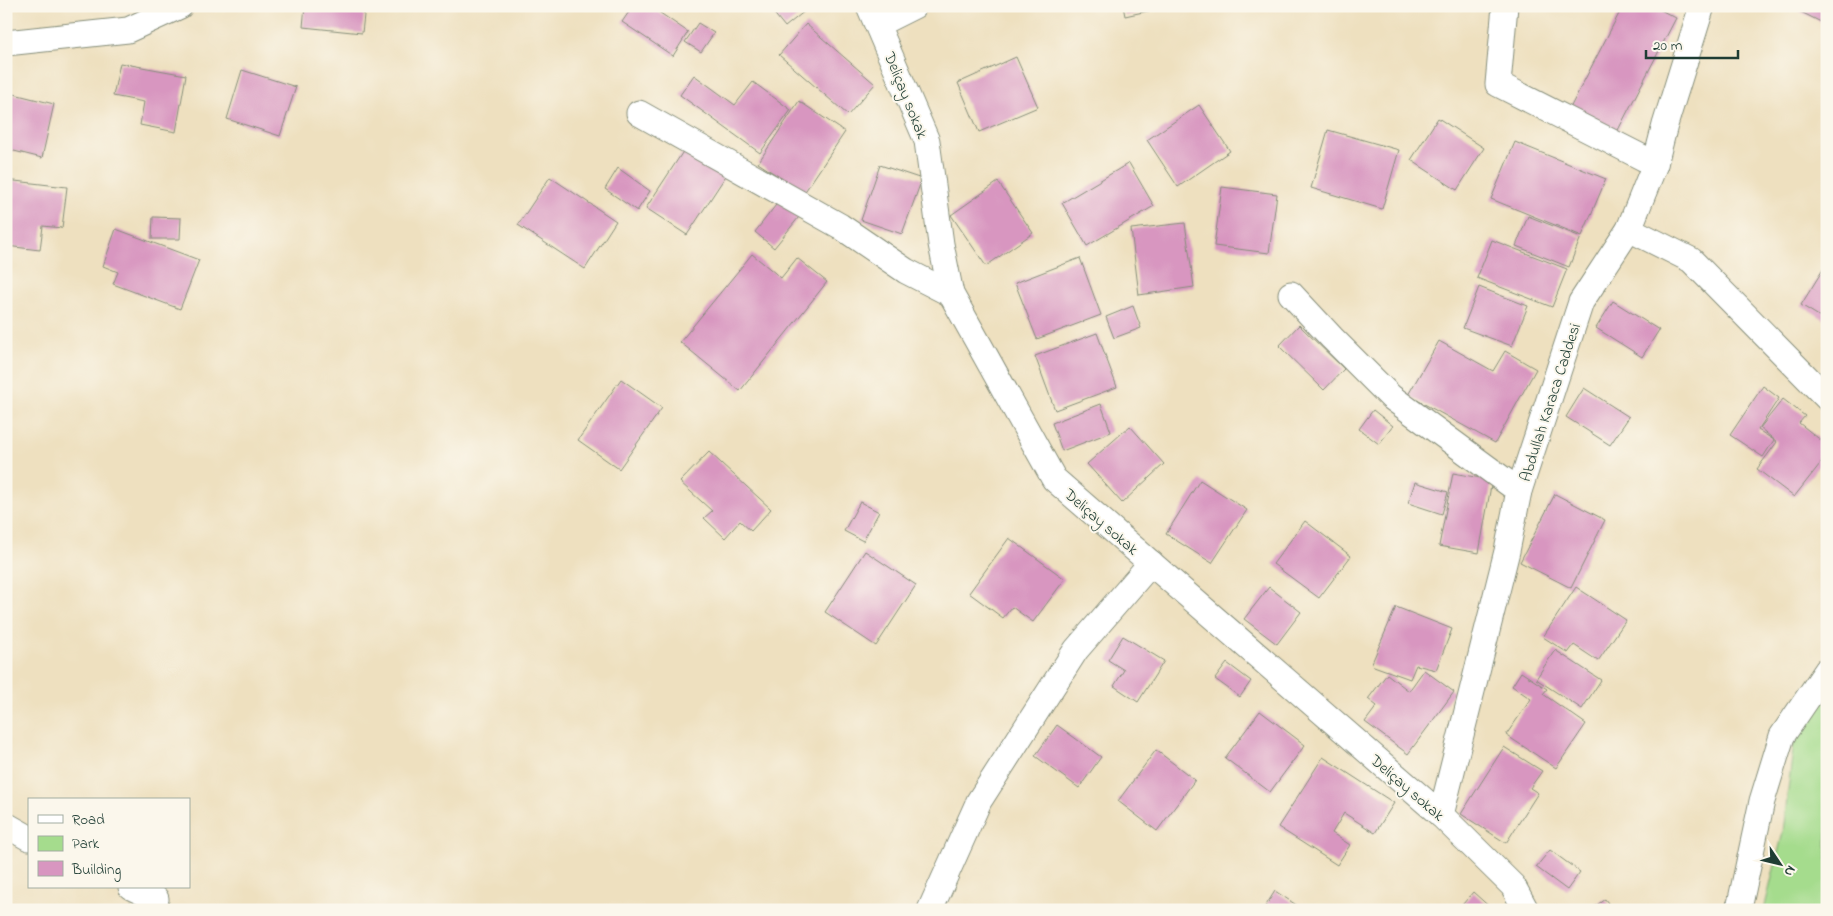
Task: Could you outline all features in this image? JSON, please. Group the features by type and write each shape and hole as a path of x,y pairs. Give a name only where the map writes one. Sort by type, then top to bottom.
{"street":[{"path":"6,43 128,30 180,6"},
{"path":"873,15 914,6"},
{"path":"1506,6 1498,84 1655,164"},
{"name":"Abdullah Karaca Caddesi","path":"1441,816 1505,560 1520,491 1581,302 1629,228 1655,164 1665,125 1702,6"},
{"name":"Deliçay sokak","path":"873,15 928,141 941,244 951,294 1054,479 1441,816 1513,886 1526,910"},
{"path":"639,113 840,226 906,270 951,294"},
{"path":"1629,228 1691,260 1827,398"},
{"path":"1291,294 1390,397 1520,491"},
{"path":"930,910 979,801 1076,650 1151,563"},
{"path":"1737,910 1740,904 1762,801 1782,736 1827,670"},
{"path":"6,825 28,837"},
{"path":"133,888 156,899"}],"green space":[{"path":"1827,694 1827,910 1764,910 1783,832 1794,741"}],"building":[{"path":"305,6 365,6 362,33 303,27"},
{"path":"633,6 650,6 688,32 673,56 622,22"},
{"path":"768,6 811,6 785,27"},
{"path":"1123,6 1165,6 1166,7 1125,16"},
{"path":"1623,6 1653,6 1676,18 1616,134 1569,110"},
{"path":"1789,6 1827,6 1827,25"},
{"path":"698,23 714,33 701,52 685,42"},
{"path":"806,24 875,84 848,115 779,55"},
{"path":"1016,57 1038,107 979,132 958,83"},
{"path":"120,63 186,75 176,132 140,125 144,102 113,96"},
{"path":"242,70 296,87 280,136 227,119"},
{"path":"694,75 735,105 753,82 791,110 760,153 680,95"},
{"path":"6,92 54,104 42,158 6,149"},
{"path":"799,101 845,132 804,193 758,163"},
{"path":"1199,105 1230,151 1178,187 1147,140"},
{"path":"1438,118 1484,148 1457,190 1411,160"},
{"path":"1328,130 1399,150 1382,209 1311,188"},
{"path":"1515,142 1606,179 1582,236 1491,199"},
{"path":"686,147 727,174 687,235 646,208"},
{"path":"1129,163 1154,206 1087,246 1062,203"},
{"path":"880,165 922,179 902,234 861,220"},
{"path":"618,168 650,191 637,211 605,189"},
{"path":"550,177 616,221 585,269 518,225"},
{"path":"6,180 67,187 62,228 43,226 40,250 6,246"},
{"path":"998,182 1033,233 986,266 951,215"},
{"path":"1222,187 1277,194 1269,253 1214,246"},
{"path":"779,201 799,217 774,248 755,232"},
{"path":"1528,216 1581,237 1569,267 1516,246"},
{"path":"153,217 181,218 180,239 152,239"},
{"path":"1185,223 1194,287 1139,295 1131,229"},
{"path":"116,229 199,260 180,309 113,284 118,272 103,266"},
{"path":"1492,240 1567,269 1552,307 1477,278"},
{"path":"752,254 781,278 797,258 827,282 740,391 680,342"},
{"path":"1080,258 1101,315 1037,339 1015,283"},
{"path":"1827,263 1827,321 1801,305"},
{"path":"1479,287 1528,306 1512,346 1463,328"},
{"path":"1613,301 1659,330 1642,357 1596,328"},
{"path":"1133,306 1141,328 1114,338 1106,317"},
{"path":"1299,325 1344,369 1324,390 1279,346"},
{"path":"1097,333 1117,387 1055,410 1035,356"},
{"path":"1439,341 1493,371 1505,351 1536,369 1495,443 1408,395"},
{"path":"621,379 662,408 619,469 578,440"},
{"path":"1763,386 1779,398 1758,430 1774,440 1763,457 1730,435"},
{"path":"1584,388 1629,417 1610,445 1566,417"},
{"path":"1783,399 1805,416 1799,423 1827,445 1827,455 1794,497 1757,469 1777,442 1760,428"},
{"path":"1101,404 1111,432 1062,451 1052,423"},
{"path":"1373,410 1393,426 1379,444 1359,429"},
{"path":"1130,426 1164,464 1122,503 1087,464"},
{"path":"709,452 771,509 751,531 740,521 725,538 704,518 712,511 680,482"},
{"path":"1453,473 1492,480 1479,553 1439,546"},
{"path":"1200,480 1247,510 1212,563 1166,534"},
{"path":"1415,482 1448,492 1442,514 1408,503"},
{"path":"1555,494 1605,520 1571,588 1520,562"},
{"path":"860,502 879,512 863,541 844,531"},
{"path":"1305,521 1351,556 1319,598 1273,564"},
{"path":"1009,538 1065,579 1033,622 1012,607 1003,618 969,593"},
{"path":"865,551 916,585 876,646 825,612"},
{"path":"1269,587 1301,612 1277,644 1244,619"},
{"path":"1576,587 1626,620 1598,661 1574,645 1568,653 1543,637"},
{"path":"1396,607 1452,629 1436,670 1416,665 1410,679 1371,665"},
{"path":"1123,636 1164,661 1138,702 1114,686 1124,670 1108,660"},
{"path":"1555,650 1601,680 1582,709 1536,679"},
{"path":"1227,663 1251,681 1240,697 1215,679"},
{"path":"1424,670 1454,692 1408,754 1365,722 1377,706 1368,699 1387,674 1409,691"},
{"path":"1521,672 1547,689 1543,694 1586,724 1556,768 1506,735 1531,699 1512,686"},
{"path":"1260,711 1305,745 1270,792 1225,758"},
{"path":"1057,725 1101,757 1079,788 1035,756"},
{"path":"1504,747 1542,771 1530,788 1538,793 1506,843 1461,814"},
{"path":"1156,750 1195,780 1157,831 1118,801"},
{"path":"1323,757 1394,803 1375,833 1344,813 1332,833 1350,845 1337,865 1278,827"},
{"path":"1550,850 1580,872 1567,890 1536,867"},
{"path":"1275,891 1304,910 1263,910"},
{"path":"1473,892 1493,910 1458,910"},
{"path":"1605,899 1613,910 1590,910"}],"waterway":[{"path":"6,907 10,910"}]}
